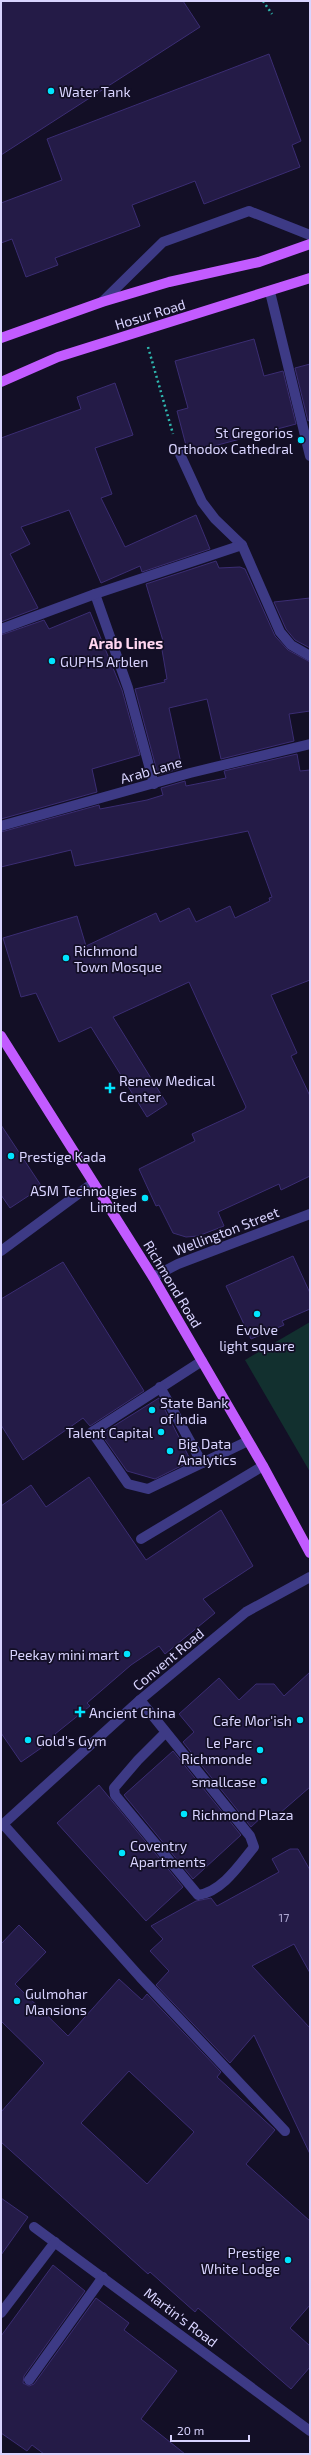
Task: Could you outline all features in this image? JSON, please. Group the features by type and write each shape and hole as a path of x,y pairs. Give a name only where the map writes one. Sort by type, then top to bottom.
{"main road":[{"name":"Hosur Road","path":"1,338 102,302 169,282 259,262 310,244"},
{"name":"Hosur Road","path":"1,382 58,357 270,292 310,278"},
{"name":"Richmond Road","path":"1,1036 153,1277 263,1466 310,1553"}],"street":[{"path":"102,302 163,242 249,211 310,235"},
{"path":"270,292 310,456"},
{"path":"178,452 202,502 215,519 242,545 280,632 291,645 310,656"},
{"path":"1,629 96,594 242,545"},
{"path":"96,594 128,688 154,784"},
{"name":"Arab Lane","path":"1,826 154,784 310,744"},
{"path":"1,1252 93,1182"},
{"name":"Wellington Street","path":"153,1277 178,1264 310,1214"},
{"path":"202,1361 92,1432 128,1484 138,1488 148,1489 248,1441"},
{"path":"160,1387 202,1463"},
{"path":"141,1539 263,1466"},
{"name":"Convent Road","path":"2,1825 140,1700 246,1612 310,1577"},
{"path":"140,1700 165,1733 250,1836 254,1847 232,1874 207,1894 198,1895 115,1795 114,1788 138,1760 165,1733"},
{"path":"2,1825 140,1977 285,2131"},
{"name":"Martin's Road","path":"34,2227 310,2431"},
{"path":"1,2314 55,2242"},
{"path":"29,2380 103,2277"}],"path":[{"path":"264,1 272,14"},
{"path":"145,330 150,359 178,452"}],"green space":[{"path":"310,1322 310,1472 245,1360"}],"building":[{"name":"Water Tank","path":"1,1 183,1 200,27 1,155"},
{"path":"269,54 301,141 292,145 300,167 204,204 195,181 132,205 140,226 55,258 58,265 26,277 12,239 1,243 1,203 62,180 47,139"},
{"path":"254,339 264,376 283,371 296,424 188,453 177,411 188,408 175,361"},
{"path":"310,364 310,420 308,421 295,368"},
{"path":"115,383 133,435 95,448 112,494 101,498 125,547 196,515 210,549 142,572 140,566 101,583 69,510 21,527 30,544 10,554 38,608 1,622 1,438 81,409 77,397"},
{"path":"216,561 219,568 240,567 245,569 275,636 288,650 310,662 310,711 289,714 294,741 221,759 207,699 169,708 182,768 158,775 135,689 165,682 164,680 167,679 161,644 164,644 146,584"},
{"path":"310,598 310,648 295,640 286,629 274,602"},
{"path":"90,612 122,690 140,755 92,769 97,792 1,819 1,635 44,620 49,629"},
{"path":"297,754 300,771 310,770 310,980 271,995 297,1053 291,1056 310,1096 310,1176 281,1190 279,1184 218,1212 224,1226 198,1236 186,1237 173,1233 159,1205 156,1206 139,1169 195,1141 192,1134 244,1110 246,1107 189,982 113,1017 167,1104 147,1117 91,1027 59,1042 36,993 21,997 3,938 77,916 86,946 156,913 160,922 189,908 196,922 230,906 235,918 270,901 269,898 272,897 248,831 75,866 71,850 1,867 1,832 99,805 100,809 147,800 163,795 161,788 185,781 186,786 226,778 224,771"},
{"name":"Prestige Kada","path":"1,1125 42,1187 10,1208 1,1195"},
{"path":"293,1256 310,1293 310,1309 282,1321 284,1325 251,1339 226,1286"},
{"path":"63,1262 144,1391 90,1426 83,1418 23,1460 1,1425 1,1299"},
{"path":"159,1398 191,1461 155,1479 127,1471 101,1434"},
{"path":"89,1477 146,1560 221,1510 253,1566 203,1599 215,1613 165,1654 159,1646 131,1665 87,1703 90,1706 55,1734 57,1737 21,1762 1,1733 1,1506 31,1485 46,1507"},
{"name":"Le Parc Richmonde","path":"310,1672 310,1787 272,1820 266,1813 251,1827 183,1742 194,1732 179,1714 219,1678 239,1700 256,1684 274,1684 284,1696"},
{"name":"Richmond Plaza","path":"173,1751 241,1835 193,1879 124,1795"},
{"name":"Coventry Apartments","path":"99,1785 183,1887 146,1921 57,1823"},
{"path":"290,1849 298,1849 310,1870 310,1973 294,1944 252,1966 310,2028 310,2154 254,2035 230,2063 156,1985 169,1971 150,1951 163,1939 151,1926 196,1901 211,1898 217,1906 279,1872 272,1859"},
{"path":"19,1925 46,1952 15,1984 68,2036 119,1979 142,2000 147,1994 221,2072 217,2077 275,2130 246,2164 310,2221 310,2305 290,2328 310,2346 310,2367 291,2389 198,2308 195,2312 150,2272 148,2274 1,2142 1,2112 44,2063 1,2021 1,1944","holes":["129,2071 194,2132 147,2184 81,2123"]},
{"path":"1,2198 28,2217 1,2255"},
{"path":"53,2265 85,2291 24,2376 23,2383 29,2386 34,2384 96,2298 129,2323 124,2330 177,2371 141,2419 185,2454 44,2454 32,2445 27,2451 1,2433 1,2336"}],"place":[{"name":"Water Tank","path":"51,91"},
{"name":"St Gregorios Orthodox Cathedral","path":"301,440"},
{"name":"GUPHS Arblen","path":"52,661"},
{"name":"Richmond Town Mosque","path":"66,958"},
{"name":"Renew Medical Center","path":"110,1088"},
{"name":"Prestige Kada","path":"11,1156"},
{"name":"ASM Technolgies Limited","path":"145,1198"},
{"name":"Evolve light square","path":"257,1314"},
{"name":"State Bank of India","path":"152,1410"},
{"name":"Talent Capital","path":"161,1432"},
{"name":"Big Data Analytics","path":"170,1451"},
{"name":"Peekay mini mart","path":"127,1654"},
{"name":"Ancient China","path":"80,1712"},
{"name":"Cafe Mor'ish","path":"300,1720"},
{"name":"Gold's Gym","path":"28,1740"},
{"name":"Le Parc Richmonde","path":"260,1750"},
{"name":"smallcase","path":"264,1781"},
{"name":"Richmond Plaza","path":"184,1814"},
{"name":"Coventry Apartments","path":"122,1853"},
{"name":"Gulmohar Mansions","path":"17,2001"},
{"name":"Prestige White Lodge","path":"288,2260"}],"district":[{"name":"Arab Lines","path":"126,643"}]}
